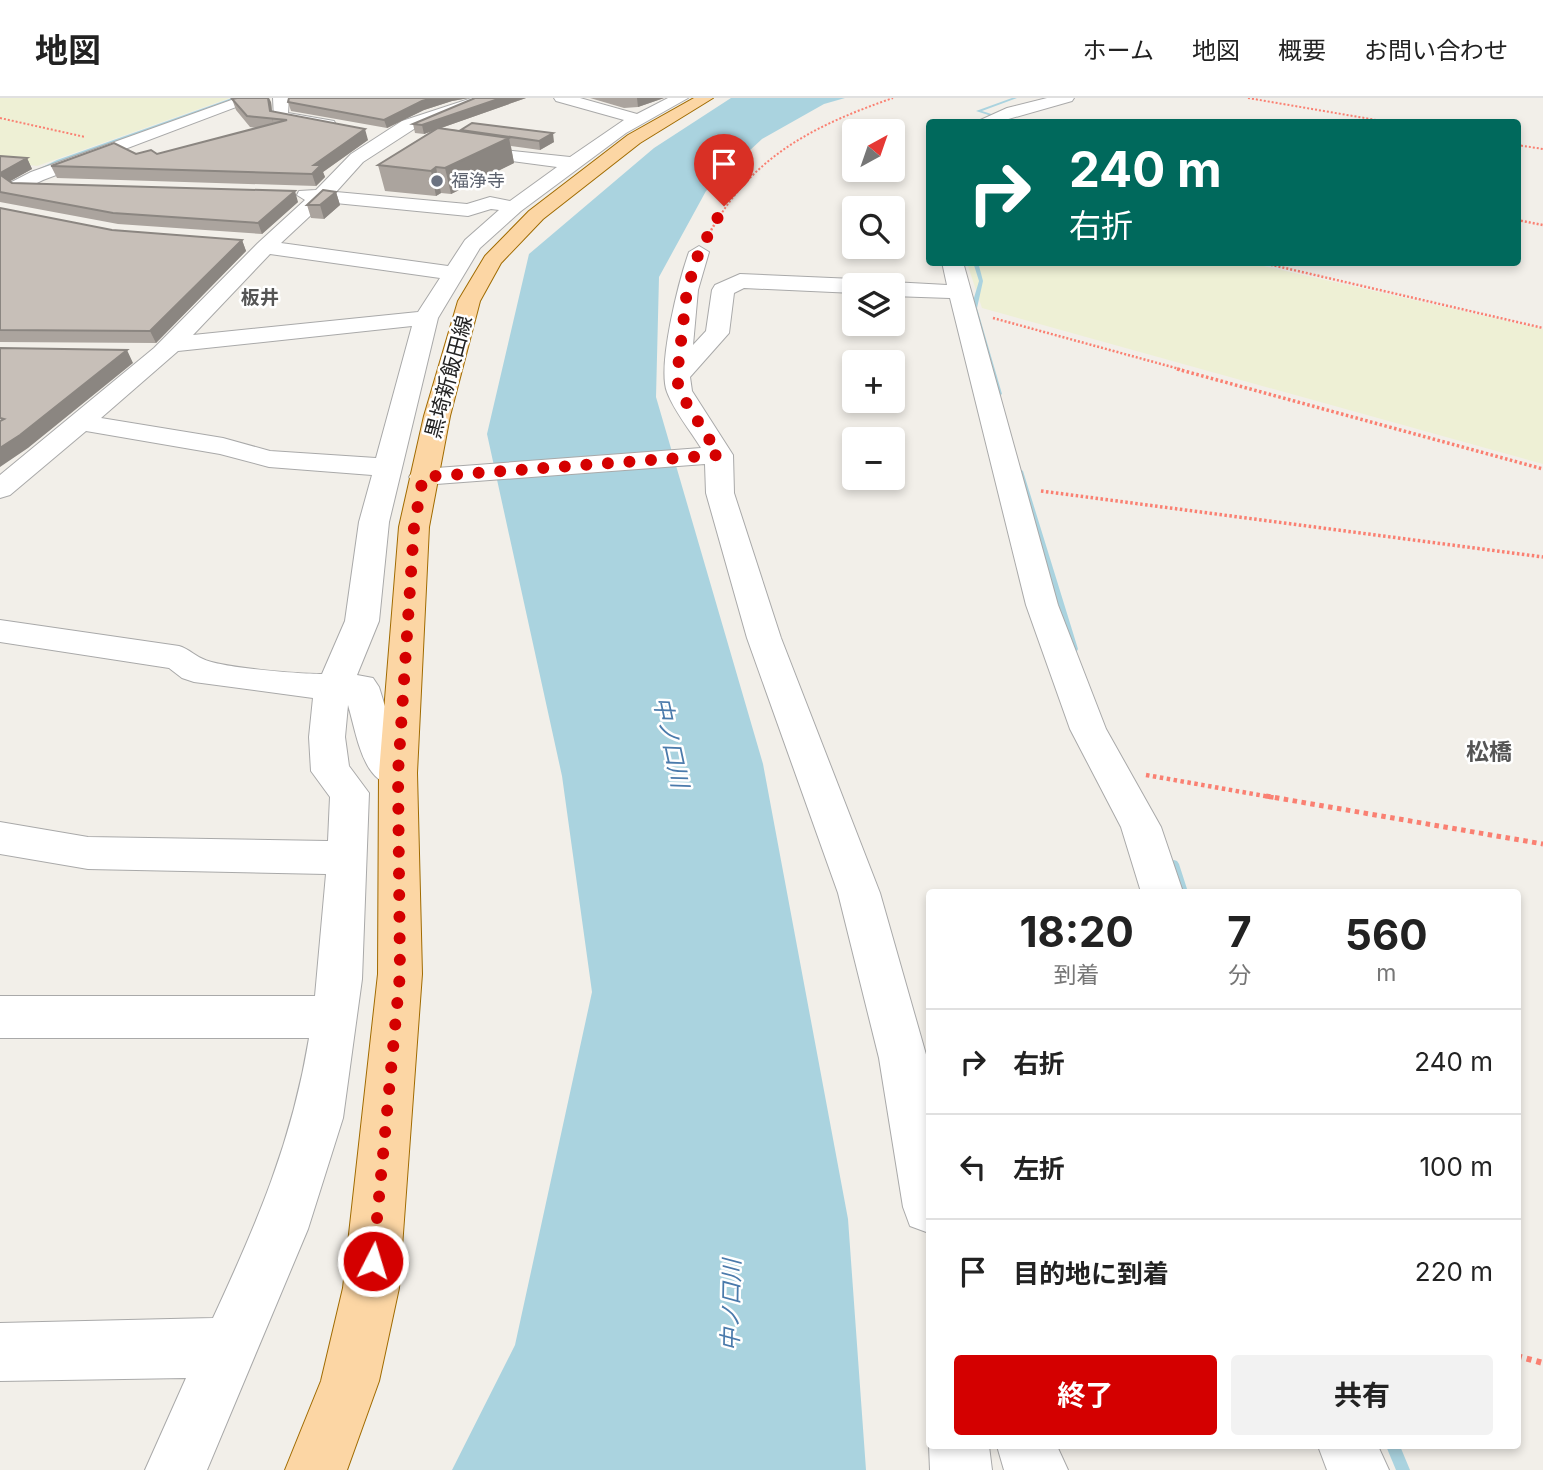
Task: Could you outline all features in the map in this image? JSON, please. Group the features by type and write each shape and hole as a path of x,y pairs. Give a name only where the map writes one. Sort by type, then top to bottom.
{"main road":[{"name":"黒埼新飯田線","path":"316,1470 353,1374 366,1326 371,1287 400,974 398,773 416,474 469,301 492,260 536,215 576,182 634,139 705,98"}],"street":[{"path":"3,206 18,185 252,98"},
{"path":"281,98 280,116 341,128"},
{"path":"562,98 638,119"},
{"path":"176,1470 276,1243 306,1160 335,1017 348,858 350,793 330,771 327,737 334,687 362,621 374,522 416,474 426,318 472,244 514,207 572,163 638,119 680,98"},
{"path":"992,119 1066,98"},
{"path":"435,99 480,100"},
{"path":"0,489 167,349 266,246 357,158 408,125 480,100"},
{"path":"366,132 417,142"},
{"path":"444,147 572,163"},
{"path":"18,185 58,187"},
{"path":"281,195 321,195 468,211 490,203 514,207"},
{"path":"242,242 453,273"},
{"path":"699,252 687,290 677,376 679,391 712,455 720,494 764,638 859,893 902,1058 926,1190"},
{"path":"953,266 1042,605 1088,729 1141,827 1161,889"},
{"path":"677,376 717,333 723,290 727,285 740,281 842,285"},
{"path":"905,291 962,302"},
{"path":"128,354 426,318"},
{"path":"79,422 223,446 269,459 326,461 416,474 712,455"},
{"path":"0,631 179,658 194,670 296,686 361,687 384,763 398,773"},
{"path":"0,838 88,853 348,858"},
{"path":"0,1017 335,1017"},
{"path":"0,1352 201,1349 232,1342"},
{"path":"959,1449 961,1470"},
{"path":"1028,1449 1032,1465 1037,1470"},
{"path":"1349,1449 1358,1470"}],"path":[{"path":"699,252 724,206 745,178 788,142 825,121 893,98"},
{"path":"1248,98 1370,119"},
{"path":"0,118 121,145"},
{"path":"1521,146 1543,149"},
{"path":"1521,221 1543,225"},
{"path":"1276,266 1543,328"},
{"path":"962,302 1543,469"},
{"path":"1013,489 1543,557"},
{"path":"1111,769 1543,844"},
{"path":"1521,1357 1543,1363"}],"green space":[{"path":"0,98 230,98 37,166 0,161"},
{"path":"968,266 1263,266 1543,329 1543,464 982,308"}],"water":[{"name":"中ノ口川","path":"731,98 845,98 824,104 762,139 706,191 659,277 656,397 763,764 848,1219 866,1470 452,1470 515,1345 592,992 562,776 487,434 529,254 654,148"}],"building":[{"path":"268,98 270,111 365,129 314,165 321,165 312,174 51,166 114,143 136,154 151,150 157,154 287,120 247,116 232,99"},
{"path":"289,98 433,98 384,120 288,102"},
{"path":"475,98 501,98 422,125 413,124"},
{"path":"472,123 553,133 539,141 461,130"},
{"path":"438,128 509,138 445,168 436,167 431,171 378,165"},
{"path":"0,156 27,158 2,172 2,176 12,183 295,191 258,223 113,213 0,192"},
{"path":"323,190 336,192 320,205 307,205"},
{"path":"0,208 112,230 242,240 150,331 0,330"},
{"path":"0,348 127,350 0,448 0,421 4,419 0,418"}],"waterway":[{"path":"0,189 58,161 235,98"},
{"path":"1003,119 978,111 1015,98"},
{"path":"976,266 981,281 974,308 999,394"},
{"path":"1020,471 1074,649"},
{"path":"1174,864 1182,889"},
{"path":"1394,1449 1403,1470"}],"place":[{"name":"福浄寺","path":"437,181"}],"district":[{"name":"板井","path":"260,297"},
{"name":"松橋","path":"1489,752"}],"route":[{"path":"373,1261 400,974 398,773 414,527 423,477 719,455 679,391 677,376 687,290 699,252 724,206"}]}
